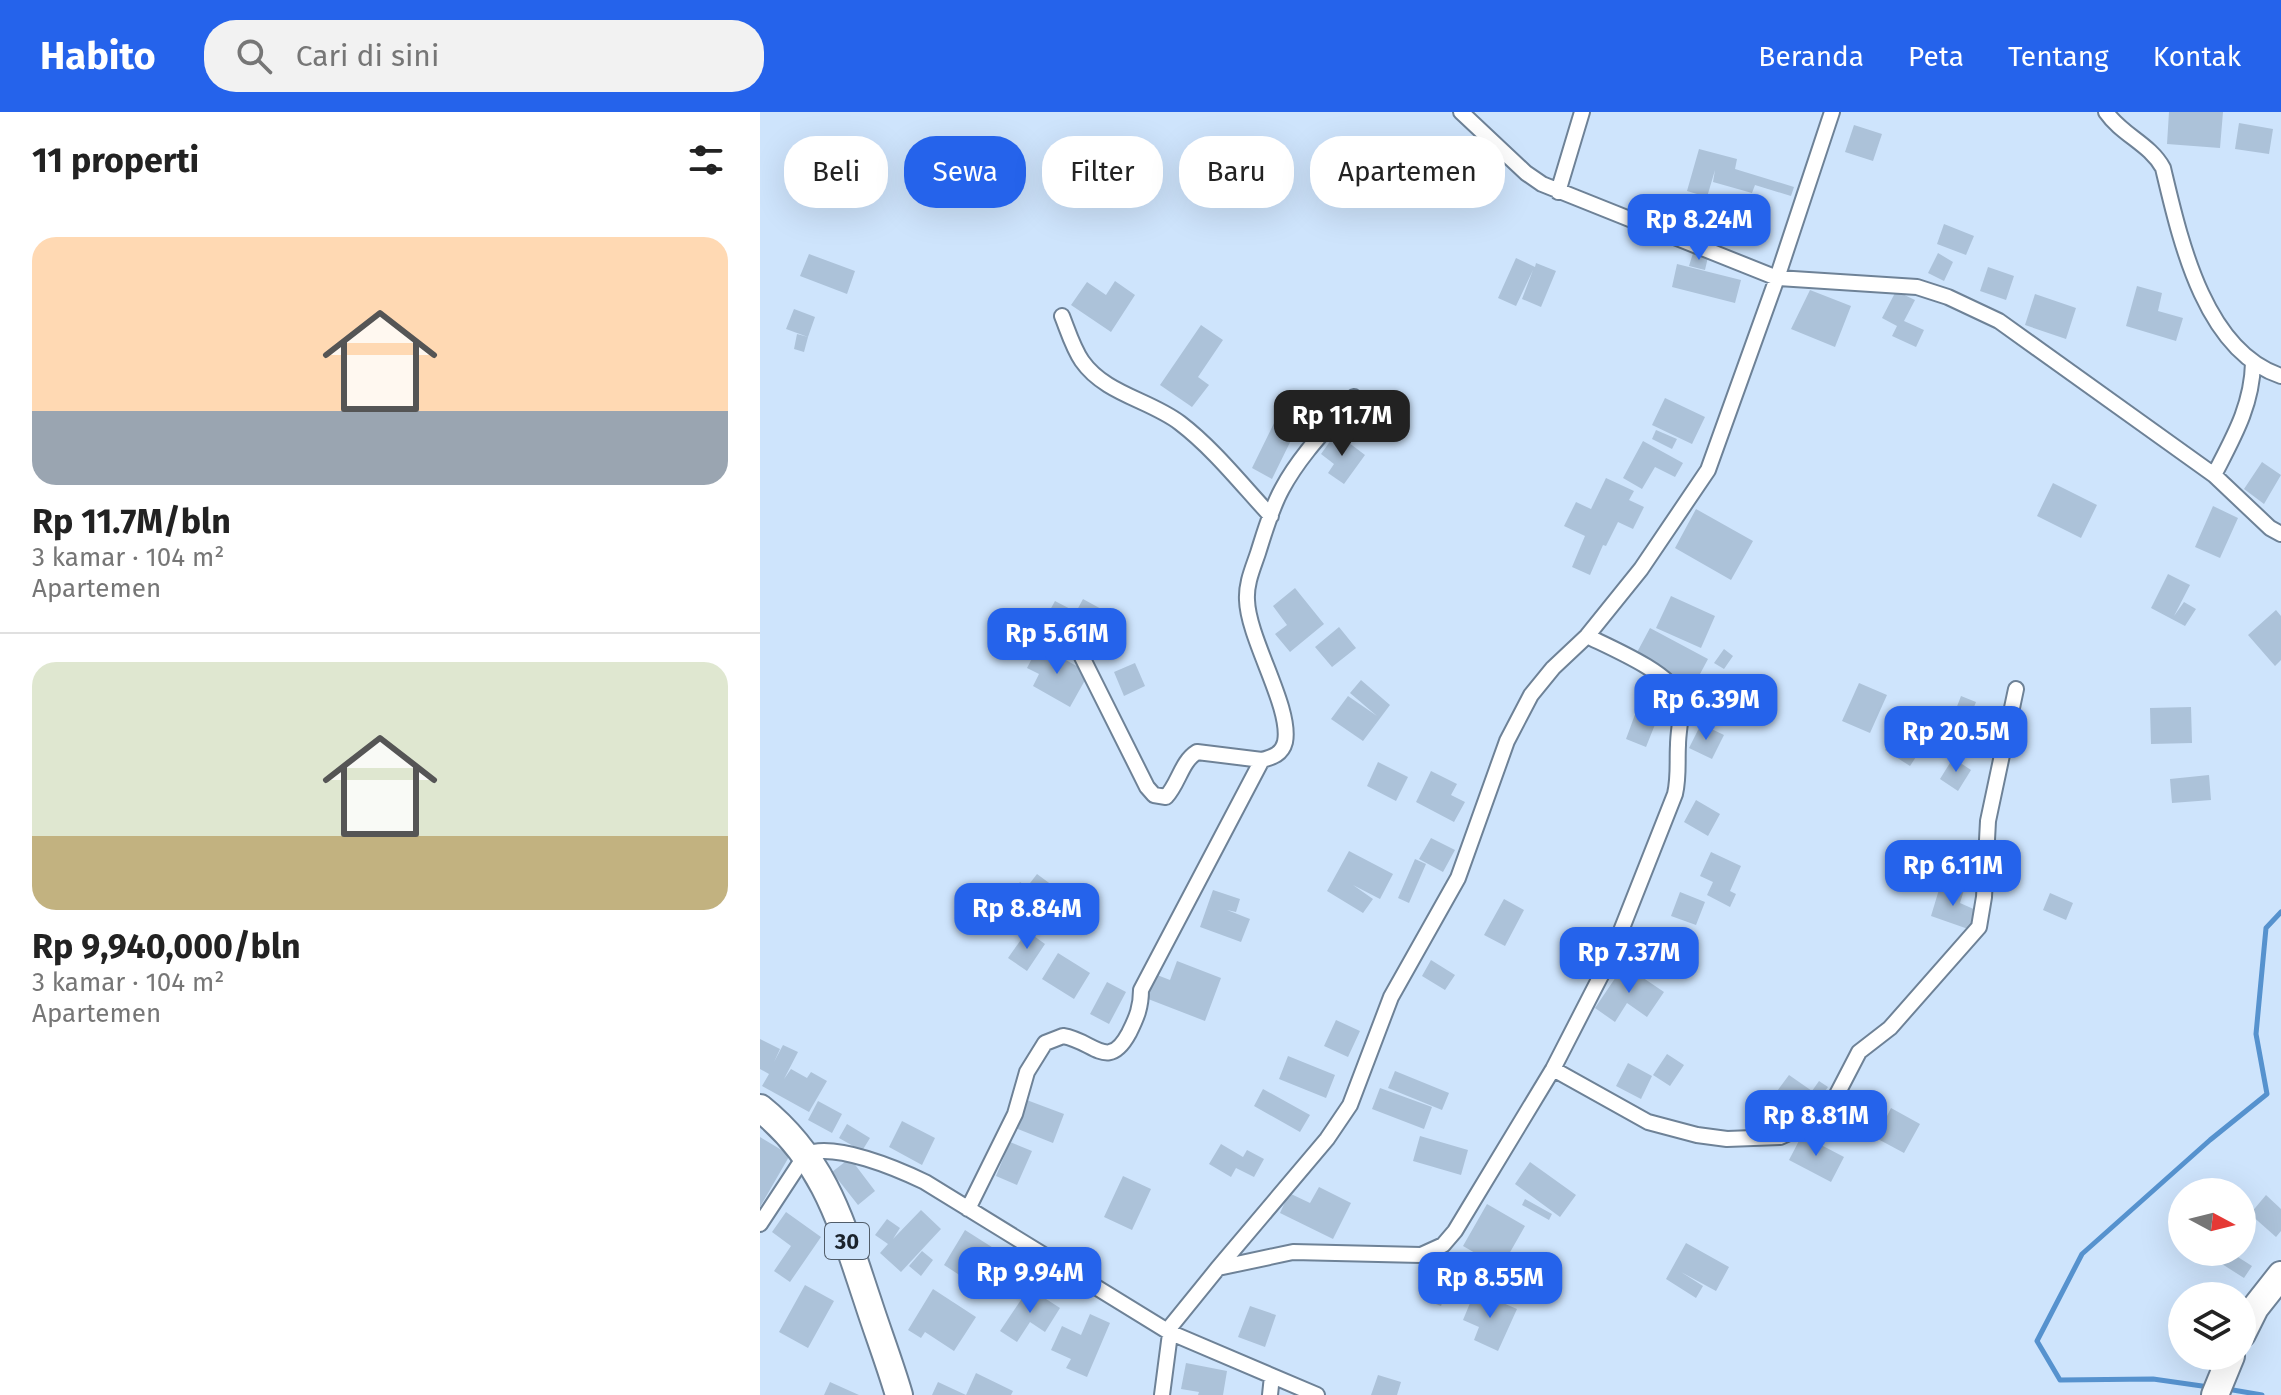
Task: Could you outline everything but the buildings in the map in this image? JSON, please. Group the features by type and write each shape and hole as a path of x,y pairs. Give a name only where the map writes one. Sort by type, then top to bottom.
{"highway":[{"name":"30","path":"760,1108 806,1154 839,1214 899,1395"},
{"path":"2256,1307 2281,1275"},
{"path":"2215,1395 2225,1370"}],"street":[{"path":"1461,112 1526,173 1558,192 1777,278 1917,287 1948,297 1999,321 2214,475 2270,528 2281,534"},
{"path":"1558,192 1582,112"},
{"path":"1162,1395 1169,1332 1218,1268 1327,1139 1350,1105 1391,997 1458,878 1507,741 1520,715 1553,668 1587,636 1641,569 1708,470 1832,112"},
{"path":"2106,112 2112,121 2157,157 2163,168 2189,264 2223,332 2236,350 2253,363 2281,376"},
{"path":"1062,316 1076,350 1094,374 1181,424 1271,516"},
{"path":"2214,475 2248,404 2253,363"},
{"path":"1027,620 1080,653 1147,787 1154,795 1166,797 1171,792 1187,761 1197,752 1262,760 1281,752 1285,732 1283,718 1247,603 1247,586 1271,516 1288,478 1354,397"},
{"path":"1218,1268 1293,1252 1408,1255 1433,1252 1455,1231 1553,1069 1611,956 1675,794 1679,768 1681,706 1678,692 1659,675 1587,636"},
{"path":"1553,1069 1648,1122 1697,1135 1727,1139 1780,1137 1811,1123 1832,1104 1859,1052 1890,1028 1979,927 1984,897 1988,821 2016,689"},
{"path":"968,1209 1015,1114 1027,1072 1045,1043 1063,1036 1104,1052 1121,1048 1140,1009 1141,990 1262,760"},
{"path":"760,1224 806,1154 831,1151 901,1171 1169,1332 1317,1395"},
{"path":"1270,1395 1272,1376"}],"waterway":[{"path":"2209,1387 2153,1379 2060,1380 2037,1341 2082,1254 2210,1140 2267,1094 2256,1034 2266,928 2281,912"},
{"path":"2227,1389 2262,1395"}]}
